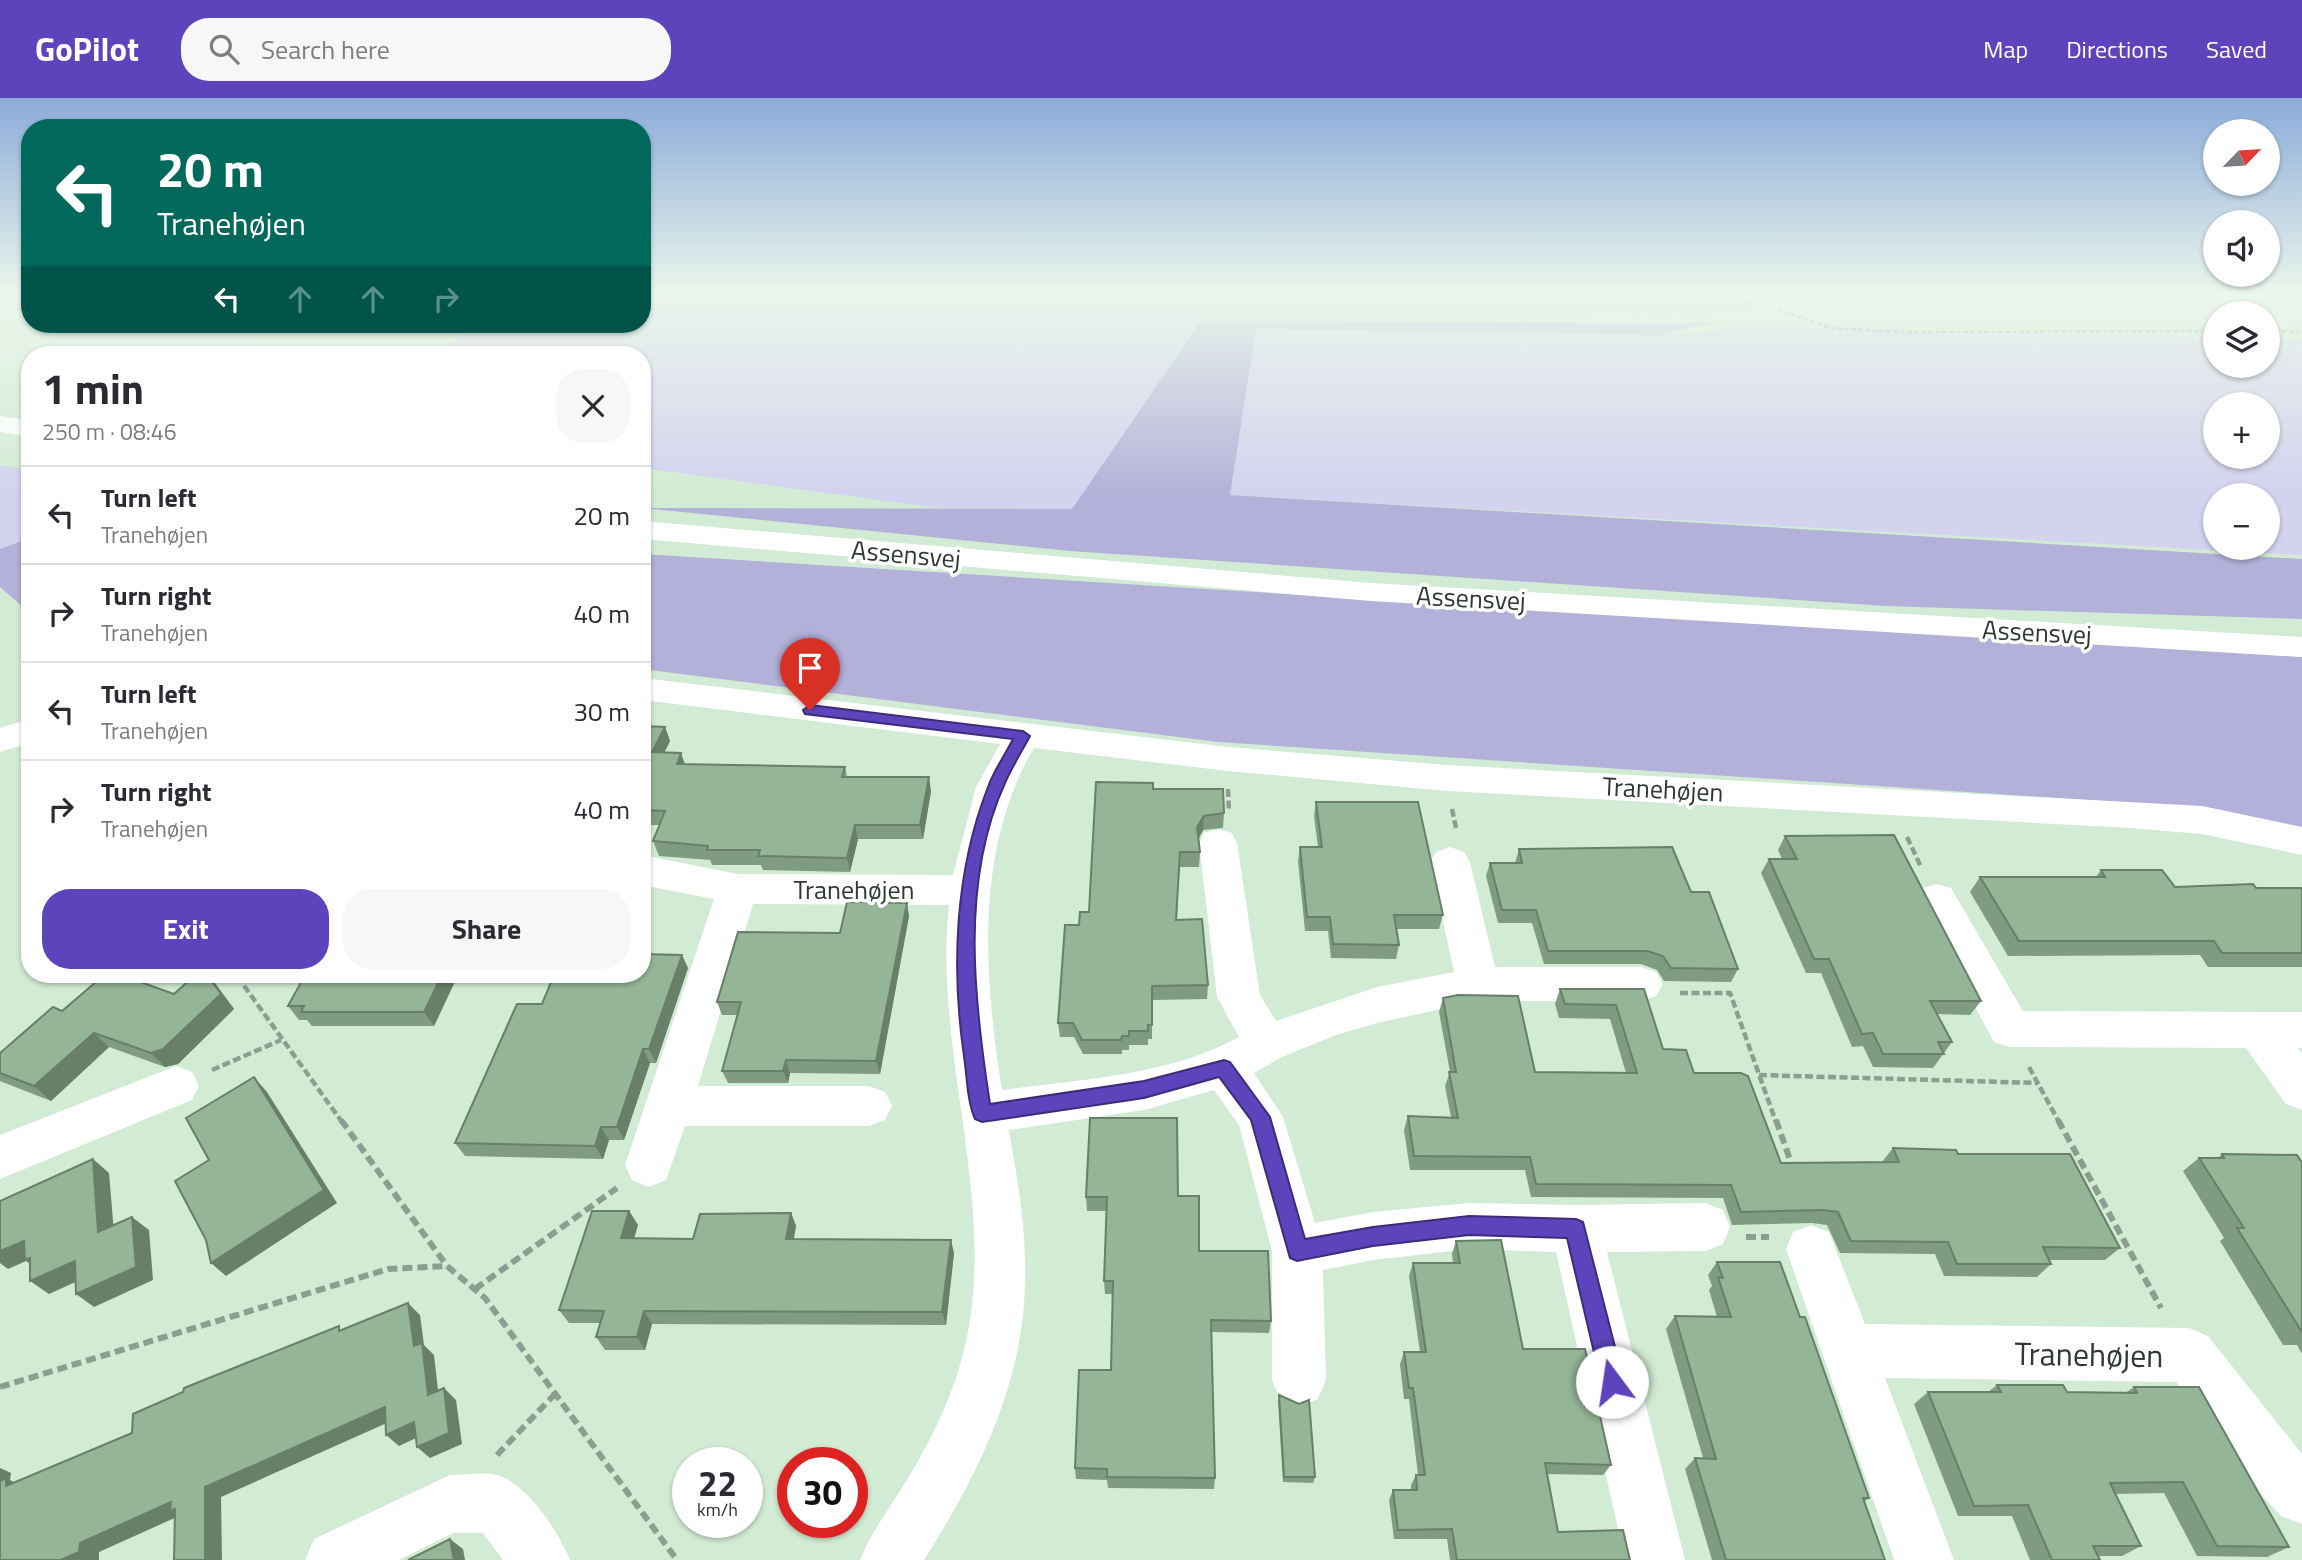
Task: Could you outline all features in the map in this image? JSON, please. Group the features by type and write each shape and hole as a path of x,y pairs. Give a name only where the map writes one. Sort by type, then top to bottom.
{"street":[{"path":"0,424 21,428"},
{"name":"Assensvej","path":"651,531 1371,592 2302,647"},
{"name":"Tranehøjen","path":"651,690 1228,759 1447,778 2202,820 2302,841"},
{"path":"0,740 21,734"},
{"path":"890,1560 943,1478 982,1381 998,1306 1000,1222 971,1035 967,956 969,890 980,833 996,784 1023,736"},
{"path":"1218,843 1239,997 1266,1044"},
{"path":"1450,862 1478,984"},
{"name":"Tranehøjen","path":"651,872 738,889 969,890"},
{"path":"649,1165 738,889"},
{"path":"1937,899 2010,1029 2280,1030 2302,1090"},
{"path":"982,1113 1144,1090 1224,1068 1266,1044 1326,1020 1377,1005 1478,984 1641,984"},
{"path":"1224,1068 1260,1117 1297,1251 1299,1380"},
{"path":"0,1157 176,1086"},
{"path":"668,1106 869,1105"},
{"path":"1297,1251 1373,1237 1469,1226 1576,1229 1705,1227"},
{"path":"1576,1229 1656,1560"},
{"path":"1811,1249 1850,1350 1924,1560"},
{"name":"Tranehøjen","path":"1850,1350 2189,1355 2268,1460 2302,1496"},
{"path":"335,1560 450,1504 497,1504 540,1560"}],"path":[{"path":"1218,843 1229,834 1228,759"},
{"path":"1890,802 1937,899"},
{"path":"242,983 447,1266 485,1298 677,1560"},
{"path":"1641,984 1646,992 1730,993 1796,1175"},
{"path":"2010,1029 2189,1355"},
{"path":"176,1086 281,1040"},
{"path":"1759,1075 2039,1083"},
{"path":"475,1289 649,1165"},
{"path":"1705,1227 1713,1237 1819,1238 1811,1249"},
{"path":"0,1387 388,1269 447,1266"},
{"path":"450,1504 555,1394"}],"shaded area":[{"path":"651,360 1174,360 1072,509 938,508 651,469"},
{"path":"1174,360 1251,360 1230,495 2203,553 2203,560 2302,559 2302,619 1886,606 1070,551 651,508 1072,509"},
{"path":"1250,360 2203,360 2203,378 2280,378 2280,360 2302,360 2302,555 2280,554 2280,483 2203,483 2203,549 1230,495"},
{"path":"0,465 21,468 21,541 0,549"},
{"path":"21,541 21,605 0,587 0,549"},
{"path":"651,555 2302,657 2302,830 2208,808 1218,742 651,670"}],"building":[{"path":"651,726 665,727 652,752 681,753 677,764 845,767 842,777 929,777 920,825 855,825 847,858 758,856 760,850 707,850 708,846 653,841 665,811 651,810"},
{"path":"1096,782 1153,783 1153,789 1223,789 1224,813 1204,816 1197,827 1200,852 1180,852 1176,920 1202,919 1208,985 1152,986 1152,1025 1148,1025 1148,1031 1129,1031 1129,1036 1122,1036 1121,1040 1082,1040 1073,1023 1058,1023 1065,925 1079,925 1080,912 1089,912"},
{"path":"1316,802 1418,802 1443,915 1394,915 1399,945 1333,944 1330,917 1307,917 1300,847 1322,847"},
{"path":"1894,835 1981,1001 1930,1001 1952,1042 1938,1042 1944,1054 1883,1054 1873,1033 1862,1034 1829,959 1814,959 1769,859 1797,859 1785,836"},
{"path":"1672,847 1691,892 1709,892 1738,969 1671,968 1663,956 1647,951 1548,951 1536,910 1502,910 1490,863 1522,863 1519,849"},
{"path":"2101,870 2162,870 2175,887 2253,884 2256,888 2301,888 2302,953 2222,953 2214,941 2019,941 1980,877 2105,877"},
{"path":"847,902 907,903 876,1061 786,1060 783,1071 722,1071 741,1002 717,1002 738,932 840,933"},
{"path":"651,954 682,955 649,1049 643,1049 617,1127 601,1127 595,1146 455,1143 517,1004 542,1004 551,983 651,983"},
{"path":"95,983 143,983 174,994 186,983 213,983 221,994 163,1049 151,1053 94,1033 34,1086 0,1073 0,1053 53,1007 62,1011"},
{"path":"301,983 438,983 424,1012 301,1012 304,1006 288,1006"},
{"path":"1560,989 1644,989 1663,1049 1686,1050 1694,1073 1741,1073 1748,1076 1781,1163 1899,1162 1893,1148 1956,1150 1958,1154 2070,1154 2120,1248 2043,1247 2051,1264 1957,1264 1948,1242 1851,1241 1838,1212 1741,1212 1731,1185 1536,1184 1530,1157 1414,1156 1408,1116 1458,1118 1449,1072 1456,1072 1443,998 1458,995 1518,996 1535,1072 1637,1073 1616,1005 1565,1004"},
{"path":"254,1077 324,1190 211,1263 206,1240 175,1181 209,1160 186,1118"},
{"path":"1090,1118 1177,1118 1178,1196 1199,1196 1199,1251 1268,1251 1271,1321 1211,1320 1215,1478 1107,1477 1107,1469 1075,1468 1079,1370 1111,1370 1113,1281 1104,1281 1107,1197 1086,1197"},
{"path":"2222,1154 2297,1155 2302,1163 2302,1332 2237,1228 2244,1228 2199,1158 2224,1158"},
{"path":"93,1159 98,1232 132,1217 136,1267 76,1294 75,1261 30,1281 30,1258 25,1260 24,1241 0,1251 0,1201"},
{"path":"592,1211 629,1211 621,1238 693,1239 700,1214 791,1213 786,1239 951,1240 942,1312 644,1311 637,1337 596,1337 604,1311 559,1310"},
{"path":"1501,1240 1523,1349 1585,1349 1611,1465 1545,1463 1558,1532 1623,1530 1630,1560 1457,1560 1452,1529 1398,1530 1393,1490 1417,1490 1416,1475 1425,1475 1413,1388 1409,1388 1404,1352 1426,1352 1413,1263 1460,1263 1456,1241"},
{"path":"1717,1262 1780,1262 1800,1317 1805,1317 1869,1498 1863,1498 1885,1560 1726,1560 1695,1458 1716,1459 1675,1316 1731,1317 1718,1277 1723,1278"},
{"path":"408,1303 414,1346 422,1343 428,1395 444,1388 449,1433 417,1447 414,1422 386,1435 385,1407 205,1487 205,1560 174,1560 175,1509 170,1511 171,1502 80,1543 79,1552 61,1560 0,1560 0,1481 6,1478 6,1486 132,1433 133,1414 183,1392 184,1388 339,1326 339,1331"},
{"path":"1997,1385 2063,1385 2067,1392 2137,1393 2134,1387 2199,1387 2289,1547 2217,1546 2183,1482 2110,1483 2141,1546 2093,1546 2100,1560 2052,1560 2028,1505 1974,1506 1928,1392 2001,1392"},
{"path":"1279,1395 1299,1404 1309,1400 1315,1477 1284,1477"},
{"path":"450,1539 454,1560 408,1560"}],"route":[{"path":"810,710 1023,736 996,784 980,833 969,890 967,956 971,1035 982,1113 1144,1090 1224,1068 1260,1117 1284,1196 1297,1251 1373,1237 1469,1226 1576,1229 1612,1382"}]}
